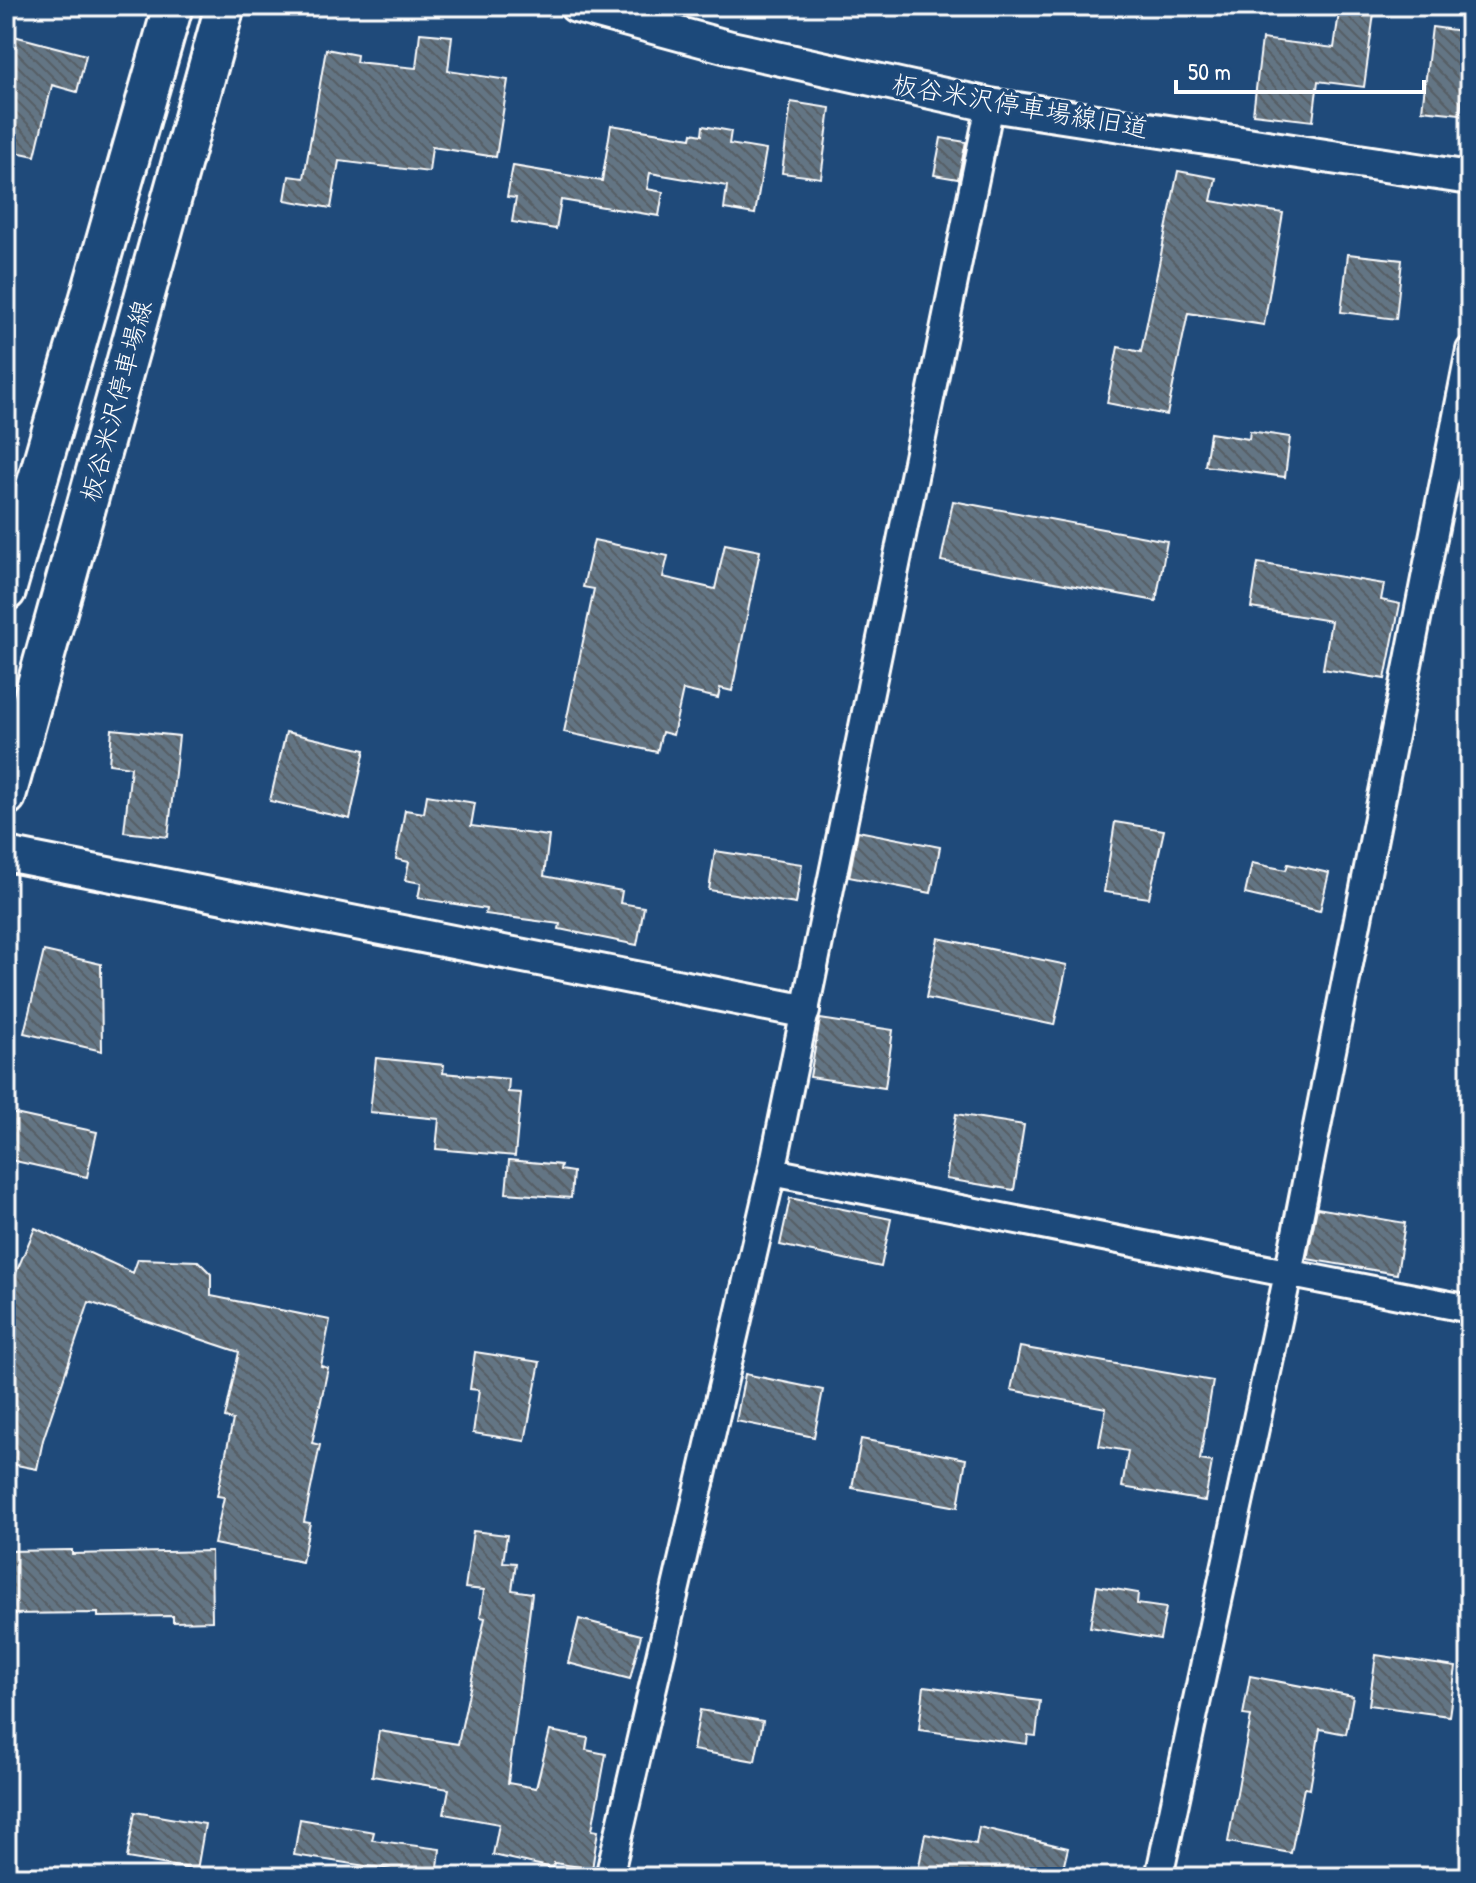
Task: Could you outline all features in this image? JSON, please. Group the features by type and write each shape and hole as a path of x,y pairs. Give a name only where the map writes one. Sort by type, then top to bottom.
{"main road":[{"name":"板谷米沢停車場線","path":"6,591 173,6"},
{"name":"板谷米沢停車場線","path":"6,796 225,6"}],"street":[{"name":"板谷米沢停車場線旧道","path":"576,6 731,48 990,105 1470,178"},
{"path":"609,1877 772,1172 990,105"},
{"path":"1159,1877 1288,1274 1470,350"},
{"path":"6,854 803,1011"},
{"path":"772,1172 1470,1309"}],"building":[{"path":"1340,6 1375,6 1364,87 1318,81 1313,121 1253,114 1262,39 1334,48"},
{"path":"1432,27 1470,32 1460,114 1422,110"},
{"path":"420,33 452,36 448,71 508,80 496,157 432,147 429,172 339,161 331,208 285,200 289,176 304,178 326,49 357,55 356,62 416,68"},
{"path":"14,36 86,55 77,92 52,85 35,156 6,150 6,65"},
{"path":"791,102 830,108 821,178 782,173"},
{"path":"611,125 691,138 692,133 702,135 703,126 731,131 729,144 766,150 755,214 724,209 727,186 650,173 647,189 663,192 659,216 561,200 556,229 512,222 516,198 507,197 513,166 602,181"},
{"path":"941,138 966,142 958,179 934,175"},
{"path":"1178,171 1216,178 1211,201 1283,213 1264,325 1188,313 1167,415 1107,403 1118,347 1141,352"},
{"path":"1348,254 1402,260 1396,319 1341,312"},
{"path":"1250,431 1290,437 1285,477 1205,466 1210,433 1249,439"},
{"path":"953,501 1167,541 1156,601 941,561"},
{"path":"594,540 668,556 663,577 715,589 725,544 760,551 732,691 720,688 718,698 683,690 673,735 662,732 657,752 564,732 594,589 583,587"},
{"path":"1258,563 1384,584 1381,600 1400,604 1385,679 1323,669 1331,621 1251,608"},
{"path":"112,729 179,736 168,837 124,832 131,767 109,764"},
{"path":"286,732 365,750 350,819 270,801"},
{"path":"427,795 475,803 471,826 549,836 544,876 622,891 620,903 644,907 637,945 559,929 560,924 485,914 486,909 418,898 421,883 405,880 409,862 396,859 405,810 424,813"},
{"path":"1115,822 1164,830 1149,898 1104,892"},
{"path":"858,831 940,847 931,893 849,877"},
{"path":"715,851 802,864 796,904 709,890"},
{"path":"1252,863 1286,870 1288,864 1329,873 1320,911 1245,894"},
{"path":"938,938 1067,965 1054,1025 926,998"},
{"path":"44,951 101,964 102,1051 24,1033"},
{"path":"820,1019 893,1030 885,1088 810,1077"},
{"path":"376,1058 444,1065 443,1073 509,1079 508,1092 521,1093 515,1156 436,1149 439,1119 370,1112"},
{"path":"6,1112 97,1132 87,1177 6,1159"},
{"path":"956,1114 1024,1125 1014,1190 946,1179"},
{"path":"509,1160 561,1165 560,1170 573,1172 571,1198 506,1193"},
{"path":"790,1198 891,1219 881,1267 780,1245"},
{"path":"1317,1208 1405,1223 1397,1274 1307,1259"},
{"path":"35,1228 133,1273 138,1259 198,1261 211,1274 211,1296 330,1320 321,1366 328,1368 312,1443 320,1445 304,1522 310,1523 302,1562 214,1544 224,1497 217,1496 233,1420 225,1418 239,1352 89,1302 43,1440 37,1469 6,1463 6,1296"},
{"path":"1020,1347 1213,1381 1200,1460 1212,1462 1205,1501 1122,1487 1128,1451 1099,1446 1106,1408 1011,1390"},
{"path":"475,1352 540,1362 525,1441 473,1433 479,1390 470,1389"},
{"path":"745,1374 823,1390 814,1437 736,1421"},
{"path":"861,1439 966,1459 958,1507 852,1488"},
{"path":"473,1531 507,1535 503,1562 516,1563 512,1590 532,1593 508,1783 536,1788 550,1731 588,1738 586,1750 606,1754 592,1830 598,1831 592,1869 554,1863 553,1868 493,1855 499,1824 444,1814 449,1789 372,1776 379,1731 458,1744 485,1618 480,1617 484,1590 465,1588"},
{"path":"72,1550 72,1554 211,1551 212,1621 173,1622 173,1616 98,1617 98,1613 6,1614 6,1551"},
{"path":"1097,1586 1138,1593 1137,1604 1166,1608 1160,1639 1090,1627"},
{"path":"579,1619 641,1635 630,1679 568,1663"},
{"path":"1376,1655 1456,1667 1449,1716 1369,1705"},
{"path":"1250,1676 1353,1696 1346,1734 1320,1729 1310,1789 1304,1788 1291,1853 1228,1842 1251,1716 1243,1715"},
{"path":"924,1686 1040,1701 1036,1736 1028,1735 1027,1744 919,1730"},
{"path":"700,1710 763,1721 755,1761 693,1750"},
{"path":"135,1812 205,1824 197,1870 127,1858"},
{"path":"300,1819 374,1832 372,1840 440,1849 437,1877 294,1855"},
{"path":"979,1827 1068,1848 1061,1877 917,1877 925,1834 976,1844"}]}
